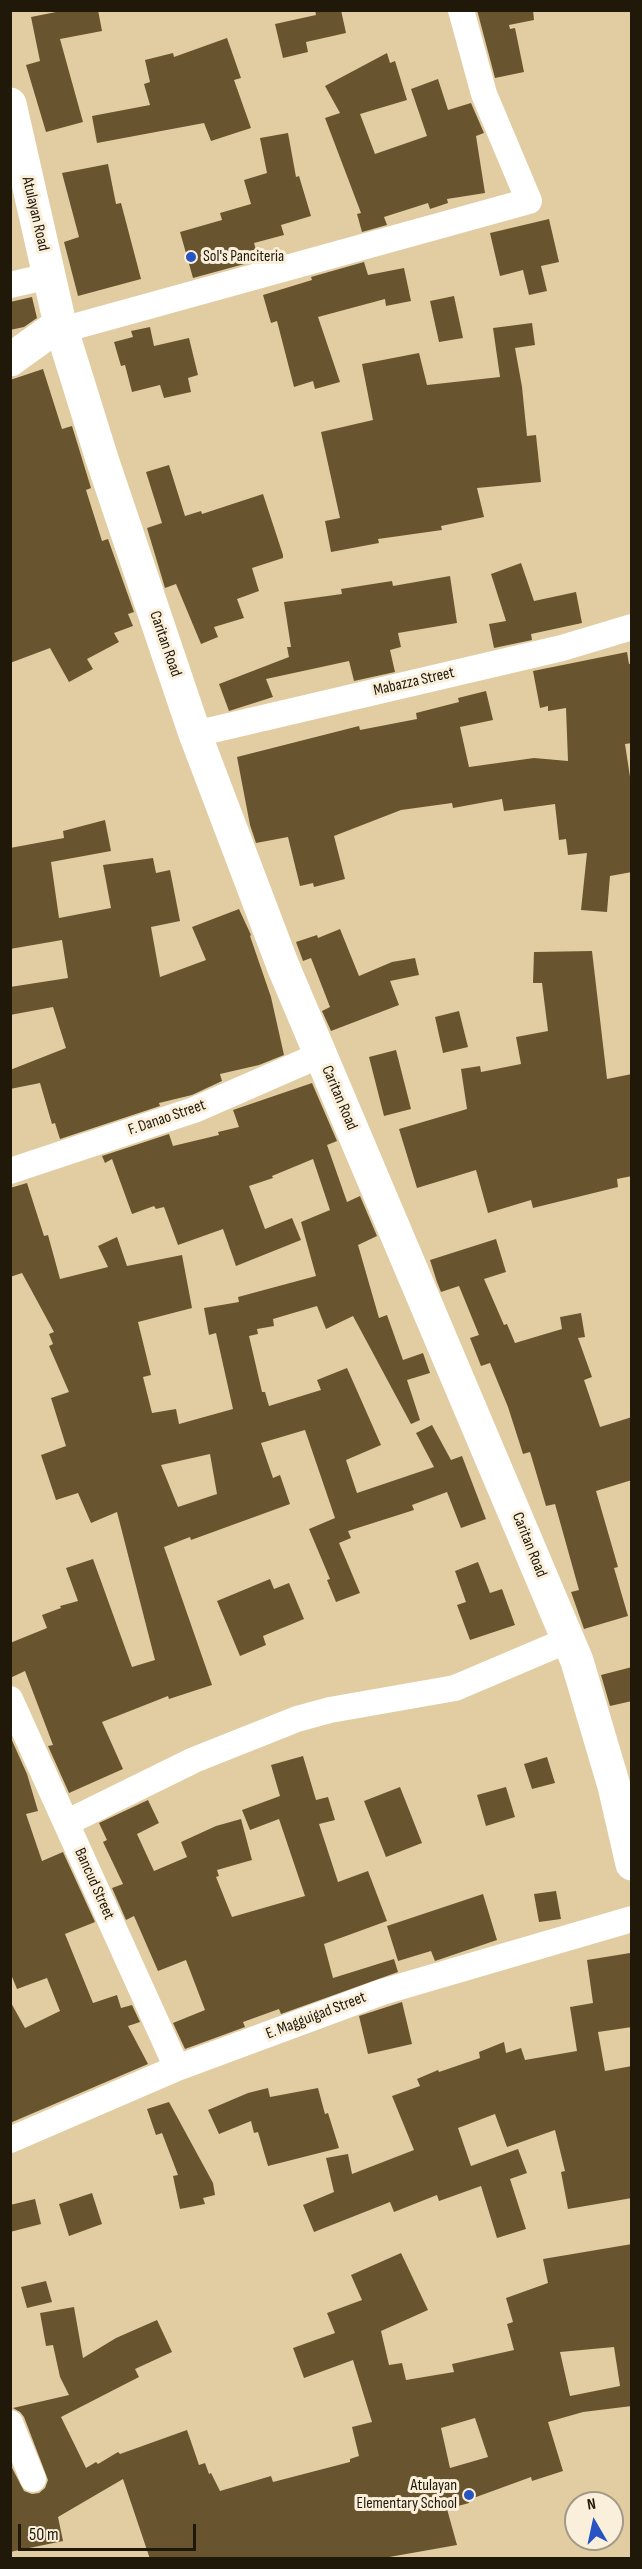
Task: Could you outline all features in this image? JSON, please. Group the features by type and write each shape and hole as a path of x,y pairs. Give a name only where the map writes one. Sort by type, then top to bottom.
{"main road":[{"name":"Atulayan Road","path":"10,104 61,327"},
{"path":"10,360 61,327"},
{"name":"Caritan Road","path":"61,327 102,459 195,734 283,966 568,1640 593,1712 632,1864"}],"street":[{"path":"61,327 529,201 484,94 461,10"},
{"path":"10,285 49,276"},
{"name":"Mabazza Street","path":"195,734 562,648 632,627"},
{"name":"F. Danao Street","path":"10,1171 194,1110 320,1054"},
{"path":"66,1823 194,1760 297,1719 330,1710 455,1688 568,1640"},
{"name":"Bancud Street","path":"10,1699 177,2068"},
{"name":"E. Magguigad Street","path":"10,2140 177,2068 382,1992 632,1919"},
{"path":"10,2423 33,2479"}],"building":[{"path":"66,10 98,10 102,31 60,39 83,122 46,132 26,65 40,61 31,17"},
{"path":"315,10 341,10 346,33 306,42 308,52 283,58 275,24 316,15"},
{"path":"477,10 533,10 534,20 509,25 510,29 515,28 524,72 495,78"},
{"path":"227,38 241,78 234,80 251,128 211,141 204,123 97,143 92,116 150,105 144,84 150,82 145,60 173,53 174,57"},
{"path":"387,53 390,63 395,61 407,100 360,114 375,154 427,136 411,89 438,79 448,110 471,103 484,133 476,136 485,193 447,199 448,203 430,209 428,203 384,217 387,225 362,232 357,214 361,213 325,118 340,113 325,86"},
{"path":"288,133 296,177 299,176 311,216 281,225 284,235 254,243 259,260 193,278 180,232 222,220 220,213 251,204 244,180 267,173 260,138"},
{"path":"108,164 116,204 121,203 141,279 78,296 64,242 79,237 62,173"},
{"path":"549,219 559,262 541,266 547,291 529,295 523,270 500,276 490,233"},
{"path":"364,262 368,275 404,268 411,301 386,306 385,299 318,317 340,382 315,389 313,381 294,387 277,321 271,323 263,295 312,280 311,277"},
{"path":"454,296 463,338 439,342 430,301"},
{"path":"32,297 37,318 24,327 10,330 10,302"},
{"path":"532,323 535,345 515,348 527,436 536,435 541,482 477,488 484,517 441,526 442,530 378,539 379,543 331,552 325,521 340,518 321,432 373,420 362,364 419,353 427,385 500,377 493,328"},
{"path":"150,327 154,346 189,338 198,375 188,378 191,392 164,398 160,385 132,392 125,365 121,366 114,342 133,337 131,331"},
{"path":"43,369 62,429 72,426 91,488 86,490 102,541 108,539 134,612 128,614 133,626 114,633 119,642 87,659 93,669 69,682 50,648 10,663 10,380"},
{"path":"169,465 185,516 201,511 202,514 263,494 283,555 283,558 252,568 259,591 237,599 244,618 214,627 218,637 201,644 176,584 165,588 147,528 162,523 146,472"},
{"path":"521,563 534,601 576,592 582,623 531,634 532,640 494,648 489,624 506,621 491,574"},
{"path":"450,576 457,623 398,633 401,647 390,650 395,672 354,681 349,661 266,679 273,697 229,711 219,684 289,657 287,647 291,647 284,602 342,594 341,589 392,581 393,586"},
{"path":"627,652 629,664 632,663 632,743 625,744 632,790 632,872 610,876 607,912 581,910 587,853 568,855 566,839 559,840 555,804 504,811 502,799 453,808 452,803 401,810 334,836 345,879 314,887 313,883 300,886 288,837 256,843 250,825 237,757 359,726 360,730 417,719 416,713 459,702 458,698 486,691 493,720 460,727 469,767 534,758 568,761 566,708 548,711 548,706 540,708 533,671"},
{"path":"105,820 111,851 51,862 59,918 111,908 103,865 153,858 156,873 170,870 180,921 151,927 160,977 206,960 192,927 239,909 251,935 271,997 284,1055 259,1065 220,1074 222,1081 192,1095 159,1103 160,1106 60,1139 55,1123 52,1124 40,1083 10,1089 10,1070 66,1048 53,1007 10,1015 10,987 68,978 62,940 10,949 10,848 64,838 63,831"},
{"path":"340,929 359,976 392,962 415,958 419,975 390,981 399,1005 331,1031 322,1011 330,1007 311,958 303,961 296,942 317,935 318,938"},
{"path":"592,951 607,1079 632,1074 632,1176 617,1179 618,1187 533,1208 531,1200 488,1213 476,1170 417,1188 399,1129 467,1109 461,1069 480,1066 481,1072 521,1064 516,1037 548,1031 542,983 533,983 534,952"},
{"path":"459,1011 468,1047 443,1053 435,1017"},
{"path":"396,1050 411,1109 384,1116 369,1057"},
{"path":"312,1083 337,1141 327,1145 347,1202 360,1196 377,1236 358,1245 379,1318 387,1315 403,1360 423,1353 430,1373 407,1380 420,1420 411,1424 353,1316 326,1329 317,1306 273,1319 274,1326 257,1329 258,1334 249,1336 262,1392 265,1392 269,1406 321,1390 317,1380 347,1368 381,1445 346,1460 357,1493 434,1467 416,1433 432,1425 451,1460 462,1456 486,1519 461,1528 447,1492 412,1505 414,1510 348,1531 351,1538 339,1543 360,1593 336,1602 327,1580 330,1579 309,1529 335,1518 305,1430 261,1443 273,1478 280,1475 290,1504 191,1540 190,1537 164,1547 212,1685 169,1699 168,1696 102,1722 123,1769 69,1793 48,1746 53,1745 25,1671 10,1678 10,1643 47,1628 42,1615 61,1608 60,1606 78,1601 66,1568 93,1559 132,1667 155,1660 117,1512 91,1523 78,1493 56,1500 41,1455 66,1446 51,1398 69,1392 49,1346 53,1344 49,1334 54,1332 22,1273 10,1277 10,1188 27,1183 44,1236 48,1235 60,1279 108,1267 98,1246 117,1237 127,1266 182,1255 192,1308 138,1322 151,1375 143,1377 152,1413 176,1409 179,1424 233,1409 216,1333 209,1335 204,1308 239,1302 238,1297 316,1276 301,1222 330,1210 313,1159 272,1176 273,1178 249,1186 265,1229 292,1218 301,1240 236,1266 223,1229 178,1245 164,1207 156,1209 154,1206 132,1214 112,1159 105,1163 102,1156 169,1134 173,1146 219,1135 218,1132 239,1127 233,1110","holes":["210,1454 217,1494 178,1507 161,1465"]},
{"path":"496,1239 506,1272 484,1279 504,1325 507,1324 515,1343 562,1329 560,1317 581,1313 585,1337 578,1338 592,1377 584,1380 600,1427 632,1417 632,1480 596,1491 618,1567 614,1568 628,1616 584,1629 571,1592 579,1590 555,1504 546,1506 530,1452 523,1454 508,1407 490,1363 481,1366 470,1338 479,1335 459,1286 441,1292 430,1260"},
{"path":"478,1562 490,1593 502,1589 515,1625 470,1640 457,1605 466,1602 455,1571"},
{"path":"270,1579 274,1589 289,1583 304,1619 263,1636 266,1645 240,1656 217,1601"},
{"path":"632,1667 632,1701 610,1706 601,1675"},
{"path":"10,1736 27,1774 38,1811 26,1814 42,1861 63,1852 95,1922 65,1934 93,2003 117,1995 121,2008 132,2005 140,2022 128,2026 148,2064 10,2123 10,2001 25,2028 60,2011 47,1978 17,1989 10,1972"},
{"path":"303,1756 316,1800 328,1797 335,1820 319,1824 338,1882 368,1871 387,1921 324,1944 333,1978 394,1959 398,1972 281,2014 279,2009 243,2022 245,2027 185,2049 173,2023 205,2010 186,1960 158,1971 134,1916 126,1920 112,1888 123,1884 103,1842 107,1840 99,1823 148,1800 159,1823 137,1834 154,1871 187,1857 181,1842 216,1826 241,1819 252,1860 217,1870 219,1876 216,1877 232,1917 305,1896 279,1819 250,1830 242,1810 280,1796 271,1765"},
{"path":"547,1757 555,1783 532,1789 524,1764"},
{"path":"400,1787 422,1843 386,1857 364,1801"},
{"path":"506,1787 515,1817 486,1826 477,1795"},
{"path":"556,1891 561,1919 539,1922 534,1894"},
{"path":"483,1894 497,1940 435,1961 431,1951 398,1961 387,1926"},
{"path":"630,1953 632,2027 598,2032 605,2071 632,2066 632,2198 568,2209 561,2172 565,2171 555,2130 507,2147 495,2114 458,2128 471,2166 518,2149 527,2173 510,2179 526,2229 497,2238 481,2186 439,2201 437,2195 394,2212 390,2202 314,2232 303,2205 334,2192 326,2158 348,2154 352,2174 414,2150 392,2096 420,2086 417,2079 438,2070 439,2072 480,2058 479,2052 504,2042 506,2053 521,2048 525,2060 577,2051 570,2007 593,2003 587,1960"},
{"path":"402,2002 412,2044 368,2054 359,2016"},
{"path":"268,2088 270,2097 318,2088 325,2114 328,2113 339,2148 268,2166 258,2132 254,2133 251,2121 219,2134 208,2110 248,2093"},
{"path":"169,2102 213,2183 215,2195 203,2198 205,2204 180,2209 173,2176 178,2175 162,2133 156,2135 147,2109"},
{"path":"92,2193 102,2224 69,2236 59,2204"},
{"path":"35,2199 41,2224 10,2232 10,2205"},
{"path":"632,2244 632,2406 583,2412 548,2422 563,2471 532,2481 531,2477 468,2500 469,2503 447,2509 457,2545 378,2559 150,2559 123,2479 58,2517 63,2541 10,2552 10,2464 24,2491 32,2494 39,2493 45,2488 48,2480 24,2417 13,2408 69,2395 60,2377 53,2345 46,2346 40,2313 74,2307 83,2358 116,2338 157,2320 172,2352 135,2369 139,2377 61,2417 86,2468 118,2452 120,2454 187,2430 199,2465 205,2463 220,2491 271,2476 273,2482 350,2462 350,2459 359,2456 352,2427 372,2422 353,2360 304,2378 293,2348 335,2333 327,2313 362,2300 351,2275 401,2253 428,2310 381,2331 389,2365 402,2363 406,2380 454,2372 452,2364 514,2350 507,2324 513,2322 506,2298 548,2283 543,2259","holes":["614,2347 620,2386 570,2396 560,2352","475,2418 488,2457 450,2468 441,2428"]},
{"path":"46,2281 52,2302 27,2308 21,2287"}],"place":[{"name":"Sol's Panciteria","path":"191,257"},
{"name":"Atulayan Elementary School","path":"469,2495"}]}
